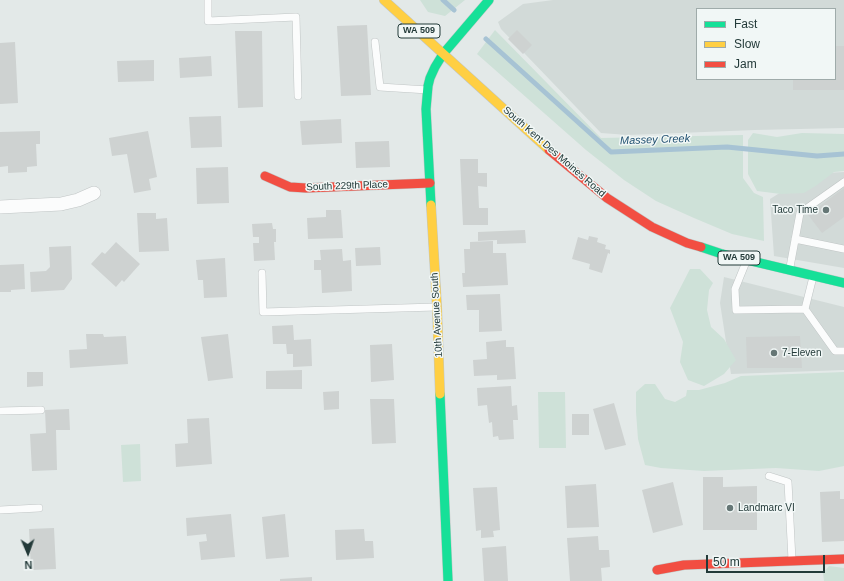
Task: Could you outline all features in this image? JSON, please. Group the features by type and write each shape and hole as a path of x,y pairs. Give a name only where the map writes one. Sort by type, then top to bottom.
{"street":[{"name":"South Kent Des Moines Road","path":"384,0 548,149 607,198 652,227 687,243 722,254 789,270 843,280"},
{"name":"10th Avenue South","path":"448,581 437,307 426,109 432,72 443,54 489,0"},
{"name":"South 229th Place","path":"265,176 290,187 306,188 430,183"},
{"path":"0,207 62,204 94,194"},
{"path":"657,570 684,565 844,559"}],"lane":[{"path":"208,0 208,21 296,17 298,96"},
{"path":"375,42 380,87 428,90"},
{"path":"789,270 800,213 844,182"},
{"path":"795,239 844,249"},
{"path":"747,260 735,290 736,310 805,309"},
{"path":"262,273 263,312 437,307"},
{"path":"805,309 814,275"},
{"path":"805,309 835,351 844,351"},
{"path":"0,411 41,410"},
{"path":"770,476 788,482 792,561"},
{"path":"0,510 39,508"}],"shaded area":[{"path":"553,0 844,0 844,128 628,135 601,133 501,29 498,22 523,4"},
{"path":"844,172 844,268 774,256 770,199 810,174"},
{"path":"724,277 844,307 844,370 731,374 720,303"}],"green space":[{"path":"420,0 465,0 445,16 428,12"},
{"path":"495,30 601,138 743,135 743,178 754,193 763,197 764,241 732,234 694,218 656,201 624,180 586,150 477,54"},
{"path":"753,133 777,137 802,133 844,134 844,171 834,172 804,193 781,194 757,191 748,174 748,140"},
{"path":"690,269 700,269 713,283 709,290 707,310 711,327 724,339 736,360 724,374 704,386 688,380 680,362 683,342 670,308"},
{"path":"844,372 844,466 819,471 776,468 704,471 661,468 645,465 638,439 636,392 645,384 655,384 665,399 675,402 686,396 687,390 699,390 725,383 741,376"},
{"path":"538,392 565,392 566,448 539,448"},
{"path":"140,444 141,481 123,482 121,445"},
{"path":"829,566 844,568 844,581 824,581 823,573"}],"building":[{"path":"367,25 371,95 341,96 337,26"},
{"path":"517,30 532,45 523,54 508,39"},
{"path":"235,31 262,31 263,107 238,108"},
{"path":"15,42 18,103 0,104 0,43"},
{"path":"836,46 844,46 844,90 793,90 793,80 836,80"},
{"path":"211,56 212,76 180,78 179,58"},
{"path":"154,60 154,81 118,82 117,61"},
{"path":"221,116 222,147 191,148 189,117"},
{"path":"341,119 342,143 302,145 300,121"},
{"path":"40,131 40,144 36,144 37,166 27,167 27,172 8,173 8,166 0,167 0,132"},
{"path":"148,131 157,177 149,179 151,190 134,193 127,154 112,156 109,138"},
{"path":"389,141 390,167 356,168 355,142"},
{"path":"460,159 478,159 478,173 487,173 487,187 478,186 479,208 488,208 488,225 463,225"},
{"path":"228,167 229,203 197,204 196,168"},
{"name":"Taco Time","path":"844,188 844,217 822,233 806,212 814,206 816,209"},
{"path":"326,210 341,210 343,238 308,239 307,218 326,217"},
{"path":"137,213 156,213 156,219 167,218 169,251 139,252"},
{"path":"272,223 273,229 276,229 276,242 274,242 275,260 254,261 253,243 259,243 259,237 253,237 252,224"},
{"path":"525,230 526,243 497,244 497,240 478,241 478,232"},
{"path":"589,236 598,238 597,242 606,245 605,249 610,250 610,254 608,253 602,273 589,269 590,264 572,259 578,237 588,240"},
{"path":"493,241 493,253 506,253 508,285 463,287 462,273 465,273 464,249 470,249 470,242"},
{"path":"116,242 140,264 124,282 122,280 116,287 91,264 102,252 105,254"},
{"path":"71,246 72,279 64,290 31,292 30,272 46,271 50,267 49,247"},
{"path":"380,247 381,265 356,266 355,248"},
{"path":"342,249 343,261 351,260 352,291 322,293 321,270 314,270 314,260 321,260 320,250"},
{"path":"225,258 227,297 204,298 203,280 198,280 196,260"},
{"path":"24,264 25,289 11,290 11,292 0,292 0,265"},
{"path":"500,294 502,331 479,332 479,310 467,310 466,295"},
{"path":"293,325 294,340 311,339 312,366 293,367 293,354 287,354 286,344 273,344 272,326"},
{"path":"86,334 103,334 104,337 126,336 128,364 70,368 69,350 87,349"},
{"path":"228,334 233,378 208,381 201,337"},
{"name":"7-Eleven","path":"800,336 802,368 747,368 746,337"},
{"path":"506,340 506,347 514,347 516,379 497,380 497,375 474,376 473,360 487,359 486,342"},
{"path":"392,344 394,380 371,382 370,345"},
{"path":"302,370 302,389 266,389 266,371"},
{"path":"27,372 43,372 43,386 27,387"},
{"path":"511,386 512,406 517,405 518,420 513,420 514,439 499,440 498,436 493,437 492,422 489,423 487,405 478,406 477,388"},
{"path":"339,391 339,409 324,410 323,392"},
{"path":"370,399 394,399 396,443 372,444"},
{"path":"614,403 626,445 605,450 593,409"},
{"path":"69,409 70,430 56,430 57,470 32,471 30,434 46,433 45,410"},
{"path":"572,414 589,414 589,435 572,435"},
{"path":"209,418 212,464 176,467 175,444 188,443 187,419"},
{"name":"Landmarc VI","path":"703,477 723,477 723,487 757,486 757,530 703,530"},
{"path":"673,482 683,525 653,533 642,490"},
{"path":"596,484 599,527 567,528 565,486"},
{"path":"497,487 500,530 493,531 494,537 481,538 481,530 476,531 473,488"},
{"path":"840,491 840,499 844,499 844,541 822,542 820,492"},
{"path":"231,514 235,557 201,560 199,542 207,541 206,534 187,536 186,518"},
{"path":"285,514 289,557 266,559 262,517"},
{"path":"54,528 56,569 31,570 29,529"},
{"path":"364,529 365,541 373,541 374,558 336,560 335,530"},
{"path":"598,536 599,550 609,550 610,567 601,568 602,581 570,581 567,538"},
{"path":"506,546 508,581 484,581 482,548"},
{"path":"312,577 312,581 280,581 280,579"}],"waterway":[{"name":"Massey Creek","path":"443,0 454,10"},
{"name":"Massey Creek","path":"486,39 611,152 727,147 817,156 844,154"}],"traffic: fast":[{"path":"431,205 426,109 430,78 443,54 489,0"},
{"path":"701,247 722,254 844,283"},
{"path":"440,394 448,581"}],"traffic: slow":[{"path":"384,0 549,150"},
{"path":"431,205 440,394"}],"traffic: jam":[{"path":"549,150 607,198 652,227 687,243 701,247"},
{"path":"265,176 290,187 306,188 430,183"},
{"path":"657,570 684,565 844,559"}],"place":[{"name":"Taco Time","path":"826,210"},
{"name":"7-Eleven","path":"774,353"},
{"name":"Landmarc VI","path":"730,508"}]}
